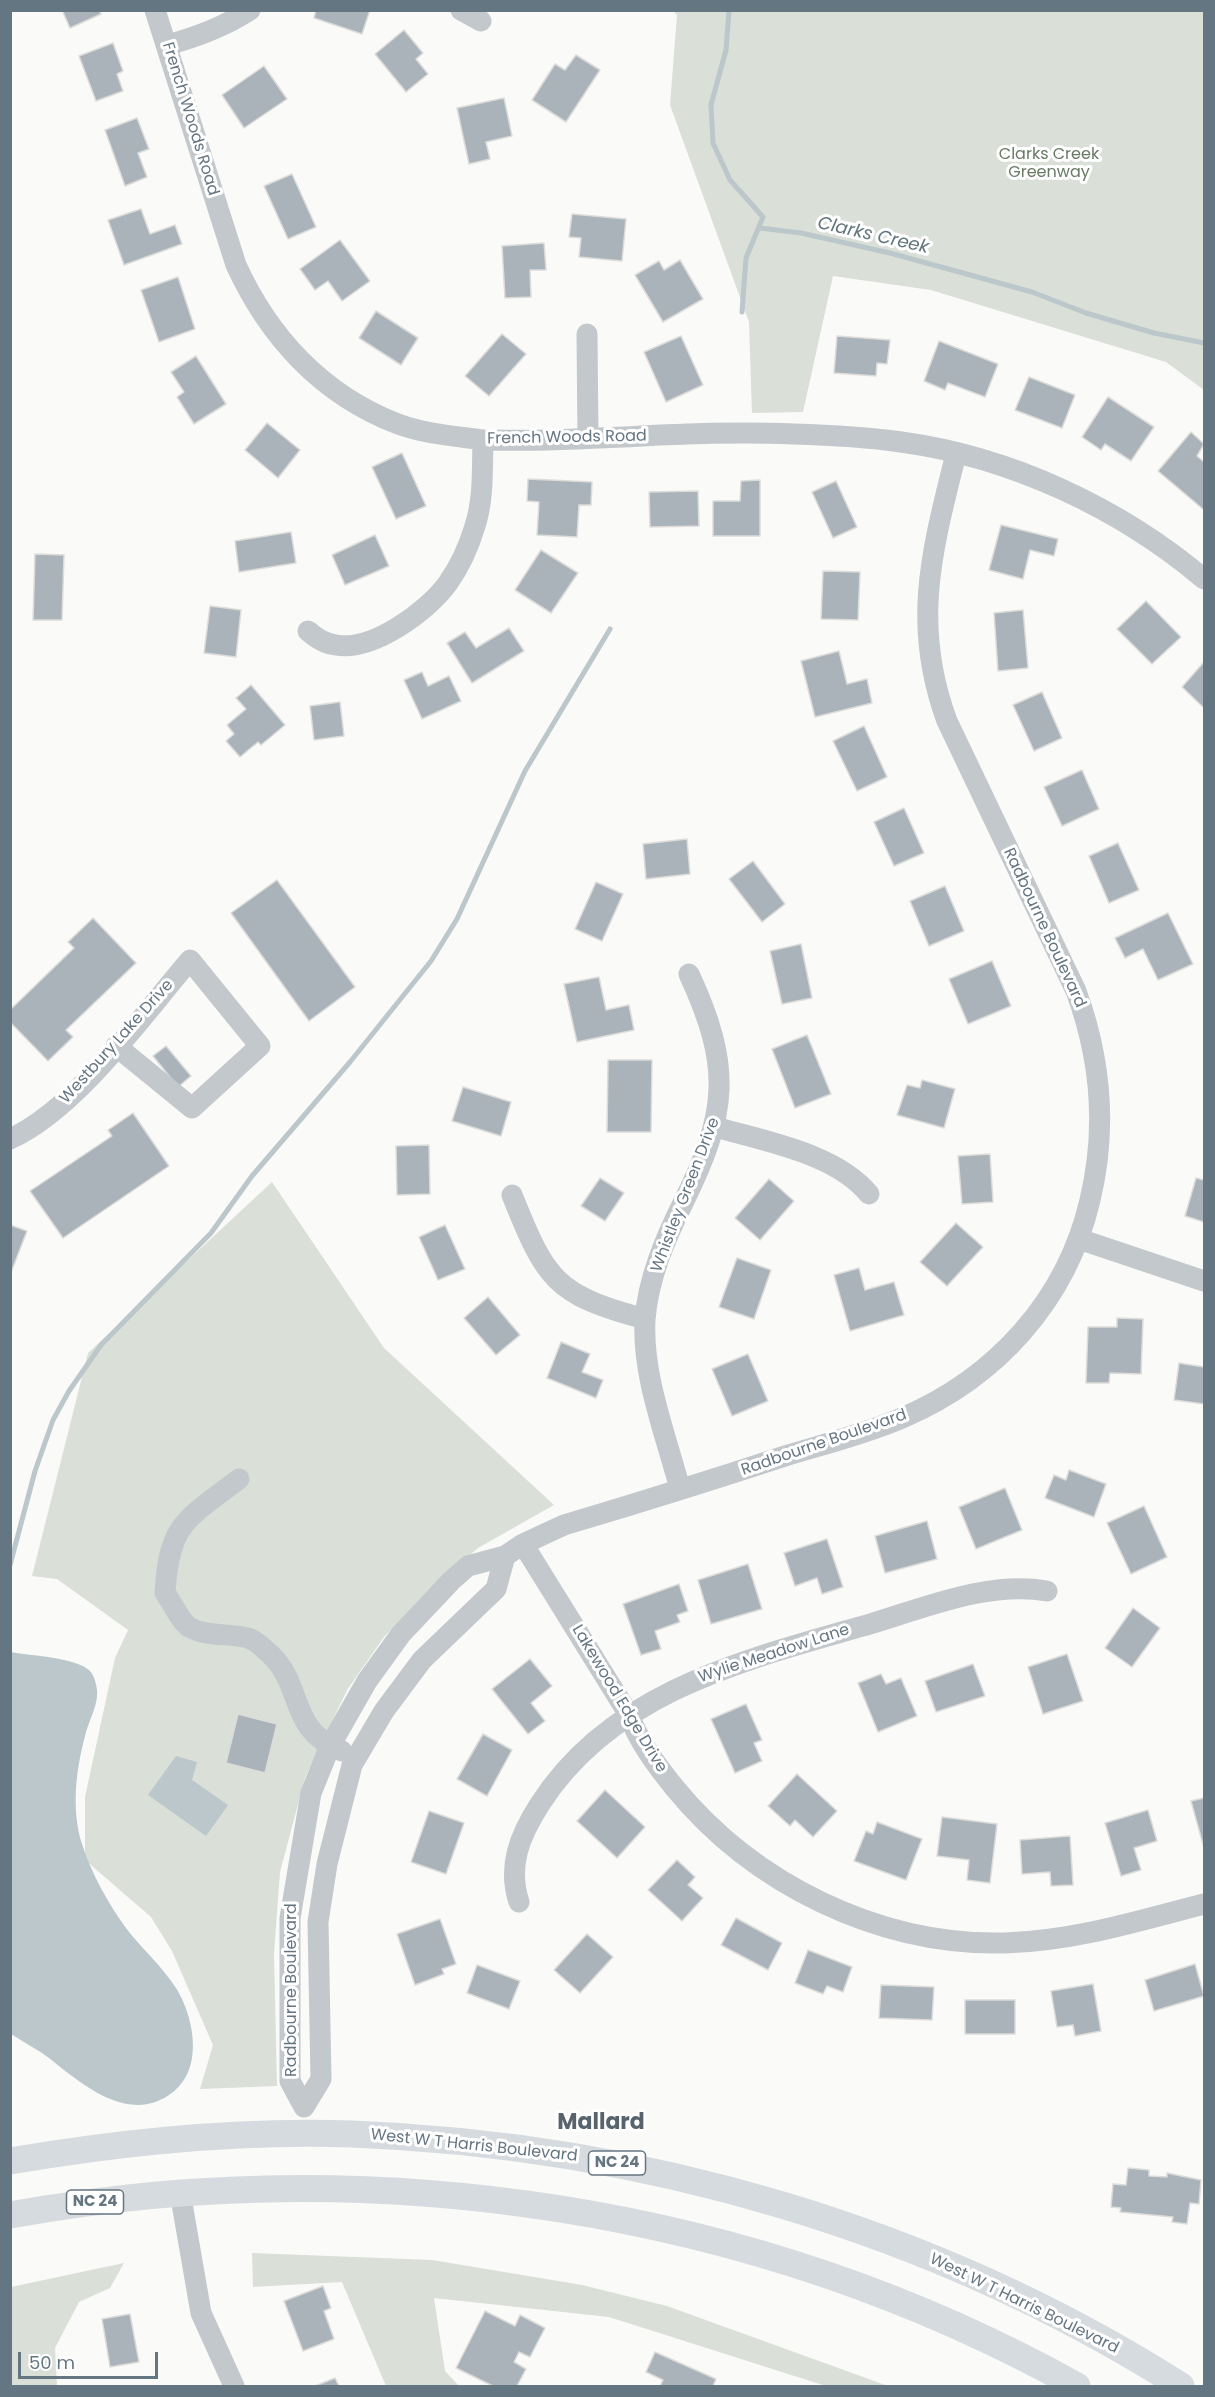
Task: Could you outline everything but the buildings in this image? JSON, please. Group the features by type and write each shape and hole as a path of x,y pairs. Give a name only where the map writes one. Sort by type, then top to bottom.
{"main road":[{"name":"West W T Harris Boulevard","path":"10,2161 121,2145 233,2136 302,2134 391,2136 540,2151 681,2177 805,2211 972,2275 1077,2327 1181,2386"},
{"path":"10,2178 121,2145"},
{"name":"NC 24","path":"10,2216 70,2205 180,2192 266,2188 385,2189 468,2196 650,2225 811,2270 874,2292 1001,2347 1077,2386"}],"street":[{"name":"French Woods Road","path":"155,10 236,265 250,296 271,328 316,376 368,411 399,424 435,434 483,440 792,434 901,442 1014,470 1067,491 1144,535 1204,579"},
{"path":"167,45 230,23 250,10"},
{"path":"461,10 481,21"},
{"path":"587,334 588,438"},
{"path":"308,632 320,640 336,645 348,646 374,639 417,614 439,594 464,556 476,526 482,495 483,440"},
{"name":"Radbourne Boulevard","path":"304,2107 290,2081 290,1918 311,1792 330,1746 367,1681 407,1627 468,1566 505,1556 523,1544 564,1525 900,1419 954,1390 1005,1351 1032,1323 1063,1276 1079,1239 1095,1179 1101,1117 1098,1074 1089,1026 1076,991 947,721 935,684 928,645 929,572 956,454"},
{"name":"Westbury Lake Drive","path":"10,1139 46,1118 85,1082 190,960 260,1046 192,1107 116,1046"},
{"name":"Whistley Green Drive","path":"680,1489 649,1369 645,1319 658,1260 716,1127 717,1054 705,1008 688,974"},
{"path":"716,1127 833,1163 852,1176 869,1194"},
{"path":"512,1196 532,1247 544,1267 561,1284 590,1303 645,1319"},
{"path":"1079,1239 1204,1281"},
{"path":"239,1479 183,1522 172,1544 165,1593 188,1626 216,1634 250,1638 272,1656 289,1680 296,1704 312,1734 330,1746 356,1756"},
{"name":"Lakewood Edge Drive","path":"523,1544 629,1715 635,1730 659,1769 688,1804 720,1835 773,1875 813,1899 893,1929 940,1938 1004,1943 1051,1940 1097,1932 1204,1904"},
{"name":"Radbourne Boulevard","path":"302,2134 304,2107 321,2079 318,1922 327,1864 356,1756 384,1711 422,1660 496,1589 505,1556"},
{"name":"Wylie Meadow Lane","path":"519,1902 514,1881 514,1861 531,1819 550,1789 584,1750 629,1715 686,1682 854,1628 977,1593 1012,1587 1047,1591"},
{"path":"180,2192 201,2313 234,2386"}],"green space":[{"name":"Clarks Creek Greenway","path":"673,11 1204,11 1204,390 1166,362 931,290 833,276 803,412 752,413 749,322 670,105 677,15"},
{"path":"272,1182 384,1348 554,1505 478,1548 428,1590 384,1637 347,1690 305,1778 280,1872 274,1954 277,2086 200,2089 213,2045 172,1951 151,1917 85,1860 85,1797 115,1658 128,1630 57,1579 32,1576 88,1353"},
{"path":"252,2253 432,2260 582,2285 667,2306 888,2386 826,2386 609,2317 434,2298 445,2371 459,2386 386,2386 342,2282 253,2287"},
{"path":"124,2263 110,2288 79,2302 55,2348 57,2386 11,2386 11,2287"}],"shaded area":[{"path":"11,1652 52,1658 83,1666 92,1673 95,1680 96,1701 86,1731 77,1776 77,1817 82,1844 95,1877 119,1918 176,1988 191,2027 193,2042 189,2070 183,2082 173,2092 157,2101 140,2105 108,2098 92,2090 11,2034"},
{"path":"176,1756 197,1762 192,1780 228,1805 206,1836 148,1795"}],"waterway":[{"name":"Clarks Creek","path":"729,10 726,50 711,105 713,143 730,180 763,217 746,258 742,312"},
{"name":"Clarks Creek","path":"760,228 801,233 890,253 1032,292 1086,313 1154,333 1204,343"},
{"path":"10,1565 35,1471 53,1420 69,1391 101,1345 211,1233 252,1176 350,1062 431,961 457,919 525,771 610,629"}],"district":[{"name":"Mallard","path":"601,2123"}]}
